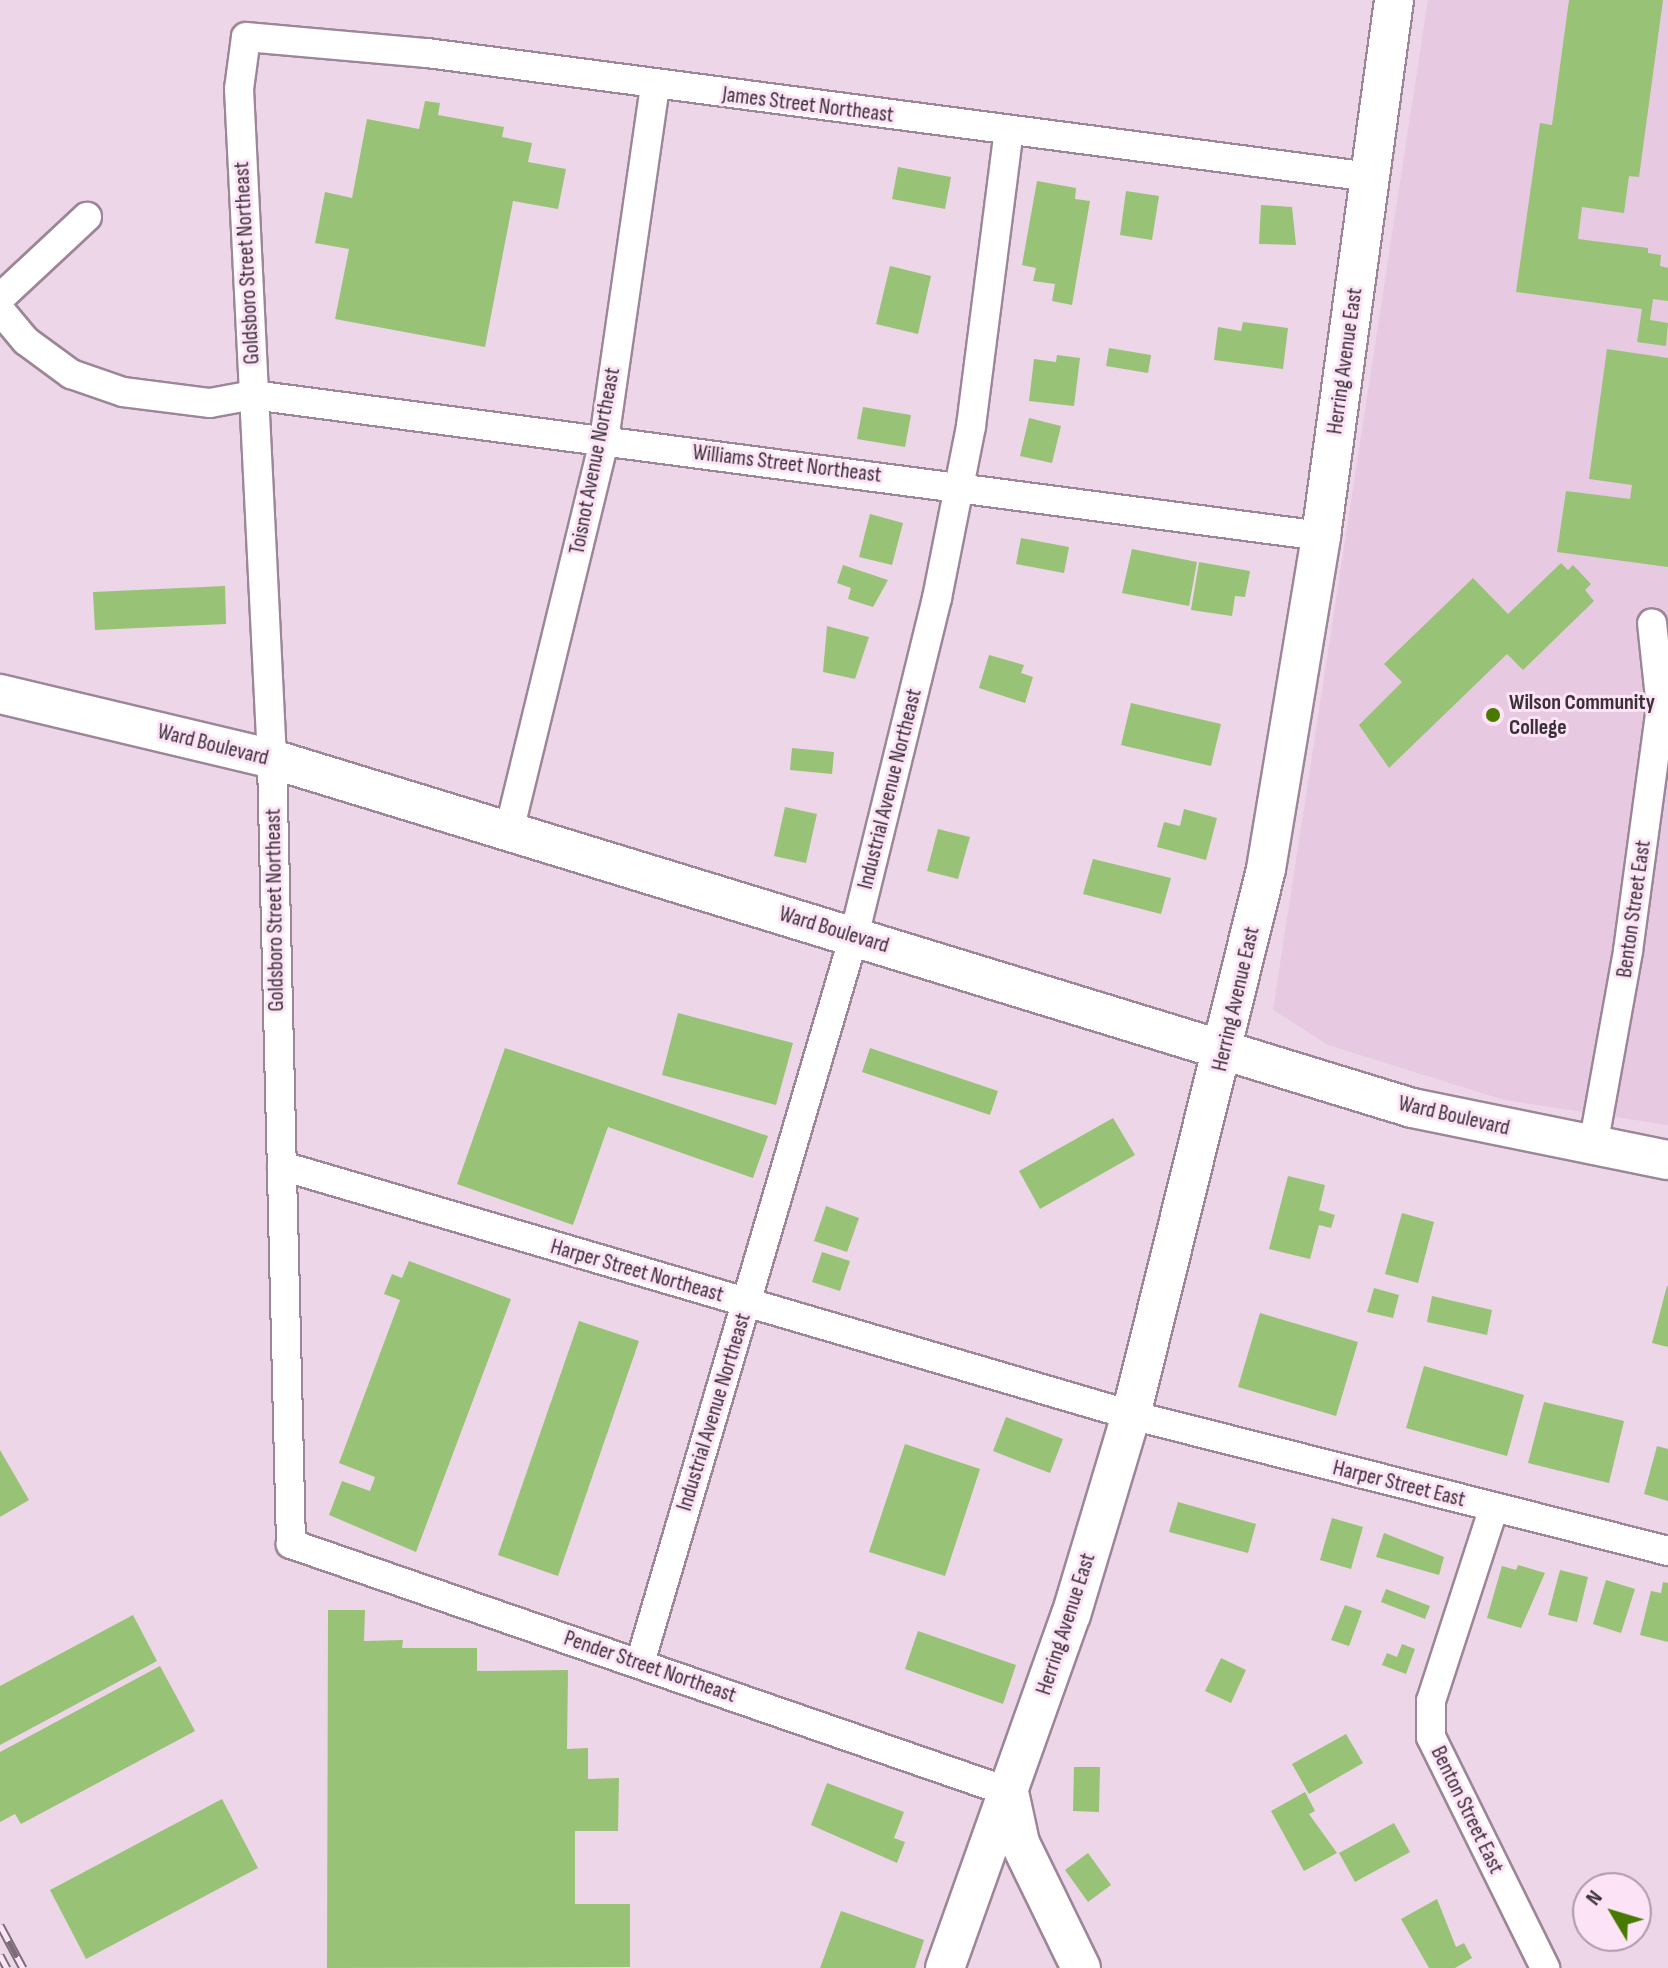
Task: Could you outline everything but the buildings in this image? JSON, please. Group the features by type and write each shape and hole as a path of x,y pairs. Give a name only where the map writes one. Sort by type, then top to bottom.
{"main road":[{"name":"Herring Avenue East","path":"945,1968 1071,1615 1131,1415 1224,1050 1266,869 1321,536 1394,0"},
{"name":"Ward Boulevard","path":"0,694 272,759 1412,1108 1668,1160"},
{"path":"1009,1792 1020,1843 1081,1968"}],"street":[{"name":"James Street Northeast","path":"246,37 427,53 1370,177"},
{"name":"Goldsboro Street Northeast","path":"246,37 239,89 272,759 291,1544"},
{"name":"Toisnot Avenue Northeast","path":"509,831 604,440 655,85"},
{"name":"Industrial Avenue Northeast","path":"640,1663 854,936 961,486 1009,130"},
{"path":"0,298 87,217"},
{"name":"Williams Street Northeast","path":"0,310 26,341 71,374 123,392 210,403 253,395 961,486 1321,536"},
{"name":"Benton Street East","path":"1593,1146 1628,951 1661,707 1652,623"},
{"name":"Harper Street Northeast","path":"282,1166 1131,1415"},
{"name":"Harper Street East","path":"1131,1415 1668,1551"},
{"name":"Benton Street East","path":"1494,1507 1431,1701 1431,1737 1545,1968"},
{"name":"Pender Street Northeast","path":"291,1544 1009,1792"}],"shaded area":[{"name":"Wilson Community College","path":"1428,0 1668,0 1668,1125 1504,1100 1328,1045 1273,1010"}],"railway":[{"path":"0,1925 23,1968"},
{"path":"0,1955 7,1968"}],"place":[{"name":"Wilson Community College","path":"1493,715"}]}
